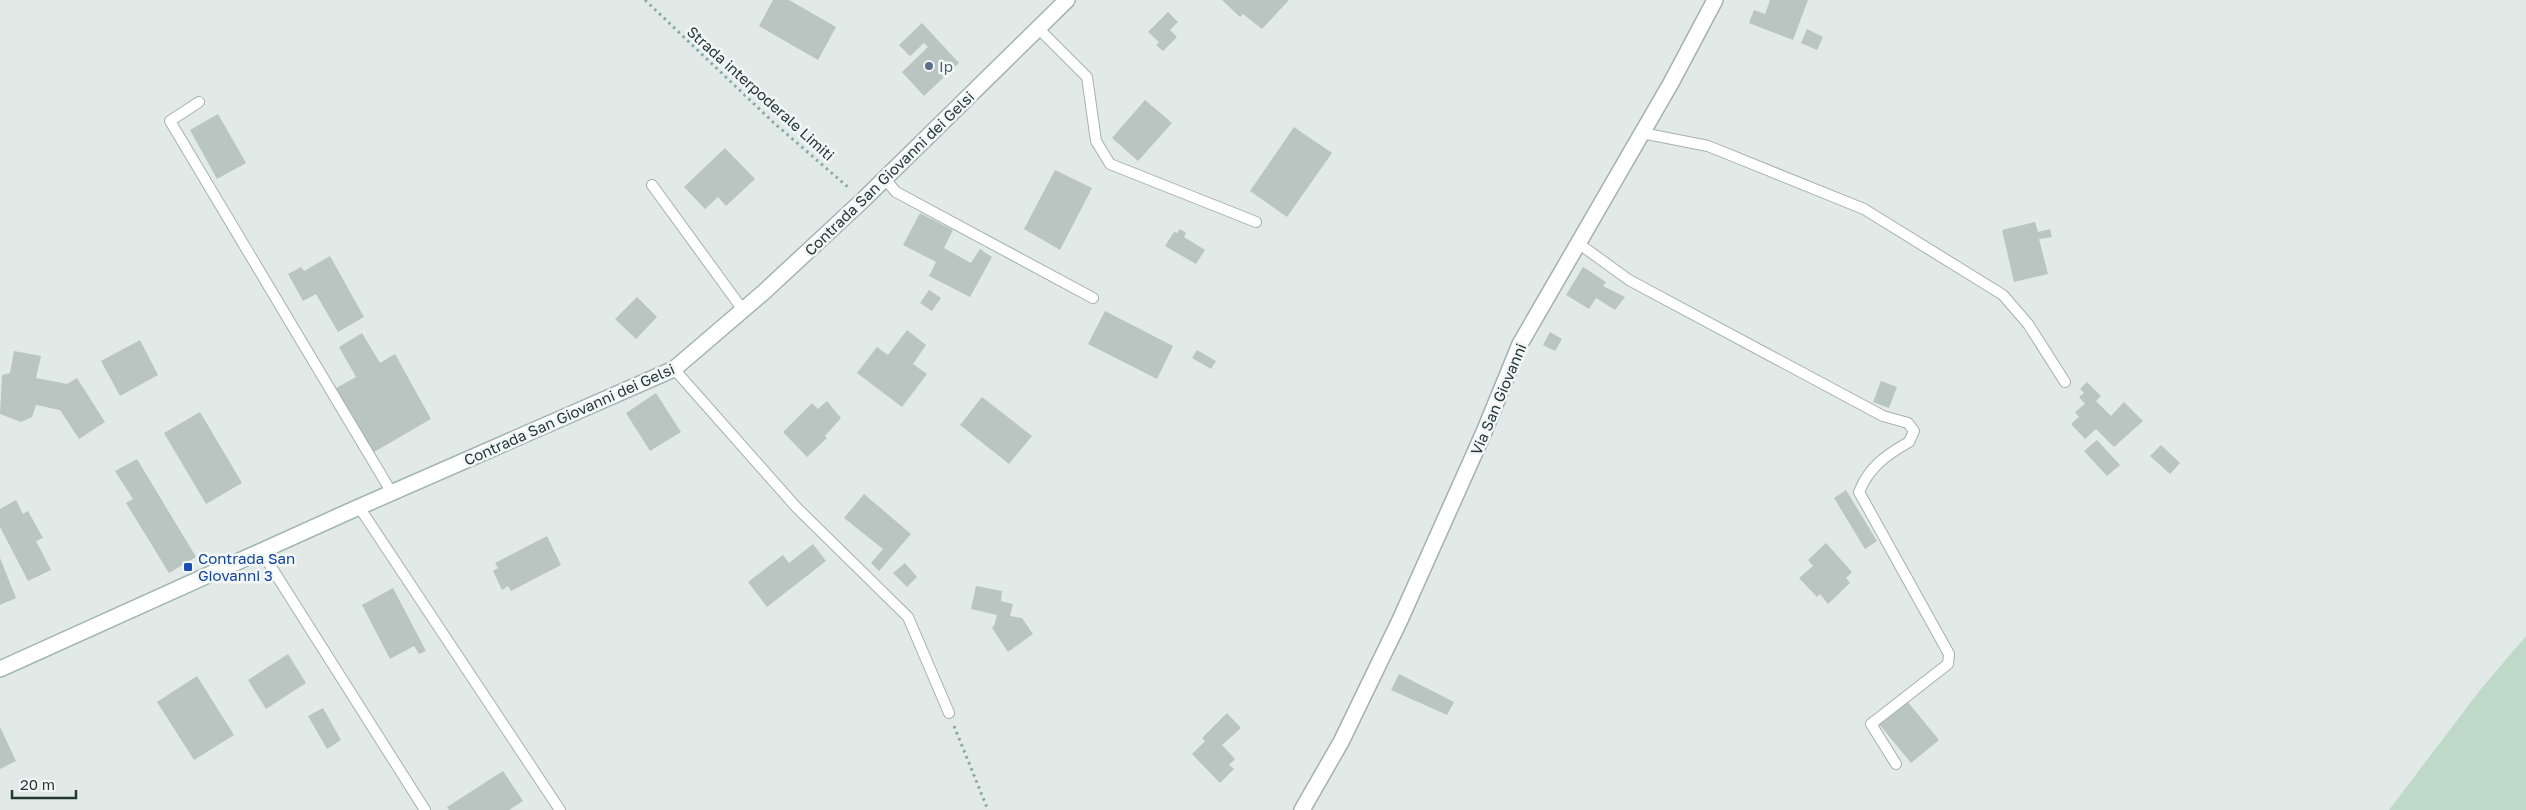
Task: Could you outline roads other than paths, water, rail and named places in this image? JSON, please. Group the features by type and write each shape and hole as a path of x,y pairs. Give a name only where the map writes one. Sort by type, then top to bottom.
{"main road":[{"name":"Contrada San Giovanni dei Gelsi","path":"0,669 359,507 674,369 743,310 863,200 1067,0"},
{"name":"Via San Giovanni","path":"1302,810 1341,742 1400,620 1484,432 1520,344 1642,133 1715,0"}],"lane":[{"path":"1038,28 1087,77 1096,141 1110,164 1256,222"},
{"path":"199,102 170,121 392,494"},
{"path":"1642,133 1708,146 1864,209 2003,295 2028,324 2065,382"},
{"path":"885,179 896,192 1093,298"},
{"path":"652,185 743,310"},
{"path":"1578,243 1629,280 1883,416 1908,423 1914,431 1909,442 1888,454 1866,475 1859,492 1949,654 1948,664 1872,724 1896,764"},
{"path":"674,369 797,508 908,617 949,714"},
{"path":"359,507 560,810"},
{"path":"261,551 425,810"}],"place":[{"name":"Ip","path":"929,66"},
{"name":"Contrada San Giovanni 3","path":"188,567"}]}
